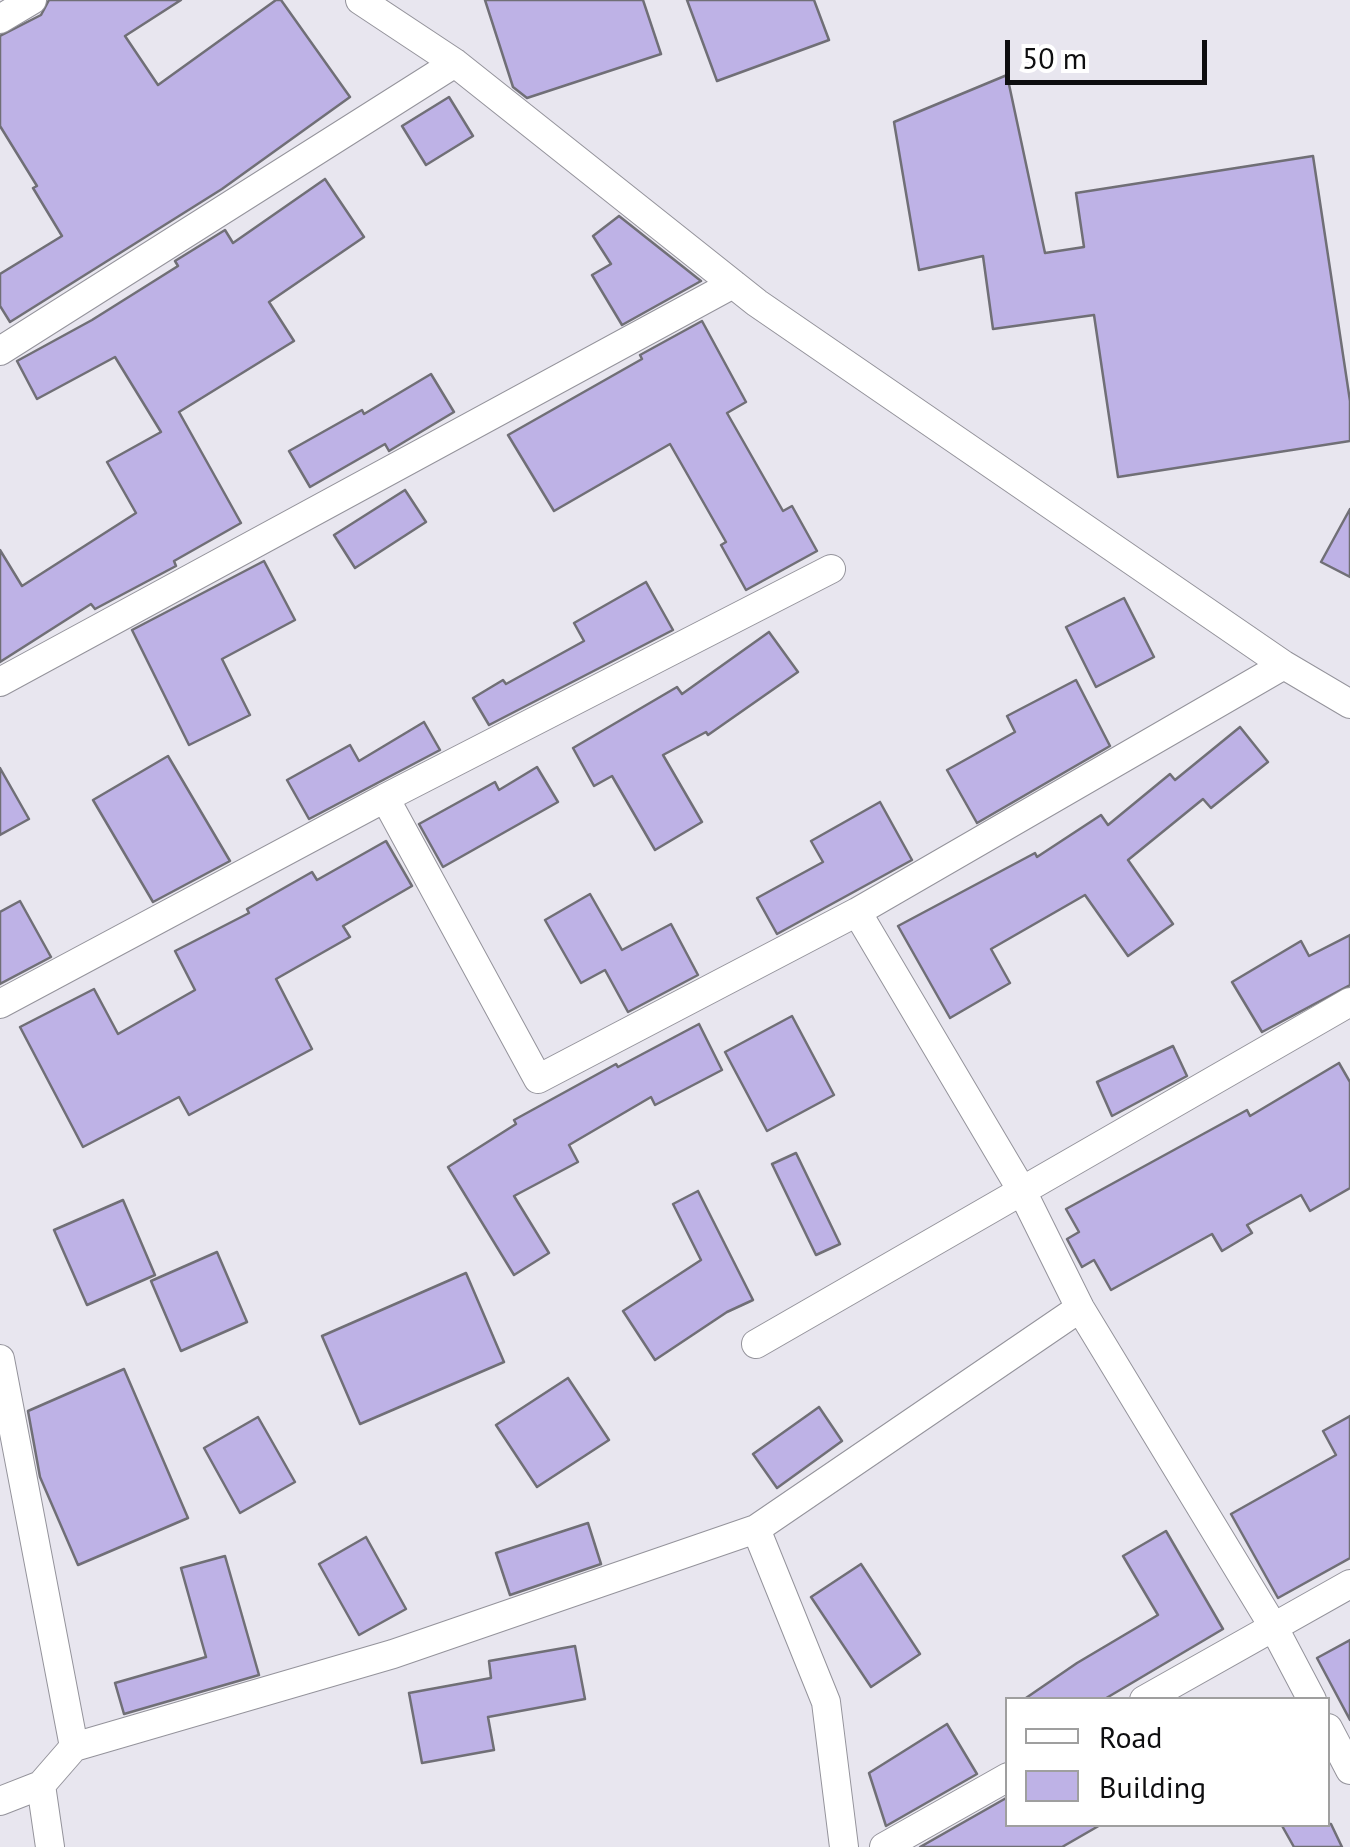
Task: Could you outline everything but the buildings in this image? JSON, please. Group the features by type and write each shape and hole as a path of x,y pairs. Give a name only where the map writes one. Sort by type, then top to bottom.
{"street":[{"path":"0,19 32,0"},
{"path":"360,0 454,63 733,284 1284,664 1350,704"},
{"path":"0,352 454,63"},
{"path":"0,682 733,284"},
{"path":"0,1004 385,798 831,569"},
{"path":"385,798 538,1079 858,912 1284,664"},
{"path":"858,912 1021,1189 1080,1308 1273,1626 1310,1697"},
{"path":"756,1344 1350,1002"},
{"path":"0,1801 40,1785 74,1747 393,1654 756,1529 1080,1308"},
{"path":"0,1359 74,1747"},
{"path":"756,1529 826,1702 844,1847"},
{"path":"1149,1697 1350,1584"},
{"path":"1330,1732 1350,1770"},
{"path":"884,1847 1005,1779"},
{"path":"40,1785 50,1847"}]}
